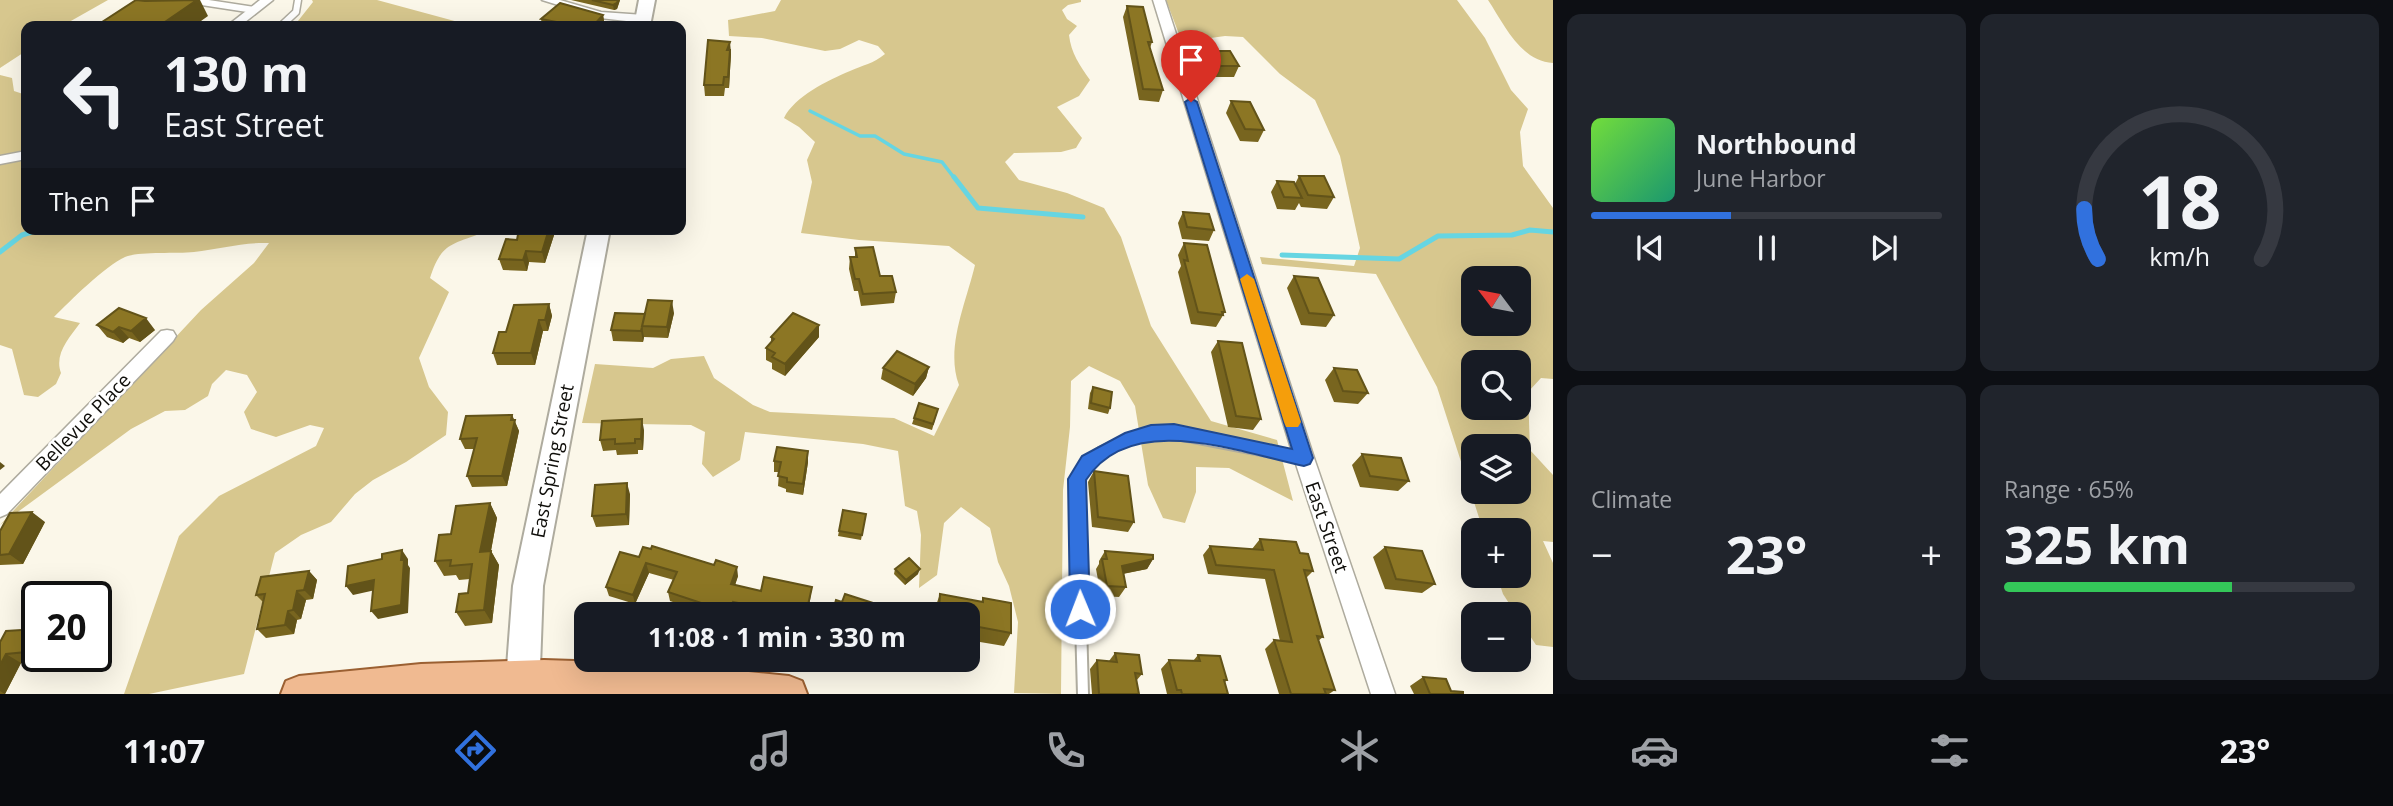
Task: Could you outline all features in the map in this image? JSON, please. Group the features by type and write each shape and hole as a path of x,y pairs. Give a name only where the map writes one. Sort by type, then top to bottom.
{"main road":[{"path":"643,21 647,0"},
{"name":"East Spring Street","path":"522,686 528,586 598,235"},
{"path":"299,694 396,684 522,686 684,682 789,694"}],"street":[{"path":"240,21 268,0"},
{"path":"548,0 632,21"},
{"name":"East Street","path":"1158,0 1304,458 1383,694"},
{"path":"0,160 21,156"},
{"name":"Bellevue Place","path":"0,508 167,336"}],"lane":[{"path":"189,0 254,10"},
{"path":"287,21 295,14 298,0"},
{"path":"1083,694 1077,479 1088,461 1131,438 1162,431 1304,458"}],"shaded area":[{"path":"0,0 108,0 71,21 21,21 21,54 0,68"},
{"path":"312,0 377,0 455,21 298,21"},
{"path":"781,0 1081,0 1062,10 1067,19 1077,26 1069,35 1070,42 1090,80 1079,96 1057,107 1082,138 1076,148 1061,152 1014,153 1005,162 1019,180 1067,193 1104,208 1121,237 1151,326 1211,421 1277,440 1293,501 1229,468 1196,467 1196,492 1185,523 1163,518 1148,485 1135,406 1120,381 1089,366 1071,381 1070,427 1063,490 1061,694 1014,693 1018,622 1009,586 998,562 990,528 961,507 944,523 937,575 919,588 921,535 917,511 905,506 898,451 863,444 745,432 740,460 713,477 702,464 705,432 691,425 582,423 595,364 653,368 671,359 704,356 714,378 753,405 770,412 894,418 934,436 959,385 955,371 956,341 975,265 949,246 801,233 812,182 807,160 815,142 784,118 795,103 812,90 885,54 878,46 859,40 840,49 825,51 762,38 729,36 728,20 775,11"},
{"path":"1166,0 1457,0 1485,38 1511,90 1528,109 1520,132 1523,166 1553,208 1553,379 1541,378 1531,389 1531,350 1461,350 1461,420 1529,420 1529,434 1461,434 1461,462 1437,387 1376,274 1262,264 1260,257 1354,266 1360,248 1340,156 1315,100 1280,74 1243,37 1225,36 1182,42"},
{"path":"1488,0 1553,0 1553,63 1541,61 1522,49"},
{"path":"0,75 12,78 14,91 21,93 21,235 477,235 448,247 438,258 430,278 449,292 419,358 429,387 448,412 446,435 373,480 355,494 331,522 301,535 275,553 244,674 149,694 124,694 179,536 219,496 316,446 324,428 310,425 276,437 251,429 244,412 257,392 247,375 226,370 212,384 208,396 185,410 165,411 131,429 0,525 201,310 254,263 269,243 194,252 139,254 125,257 108,268 54,317 80,323 61,353 61,373 56,384 38,397 24,395 12,349 0,345"},
{"path":"1531,451 1553,475 1553,542 1543,541 1553,563 1553,647 1536,645 1531,637 1531,602 1508,602 1501,588 1531,588 1531,518 1479,518 1475,504 1531,504"}],"building":[{"path":"136,0 197,0 166,21 104,21"},
{"path":"592,0 618,0 613,5"},
{"path":"560,3 603,15 598,21 541,19"},
{"path":"1127,6 1143,7 1152,42 1148,42 1163,90 1143,89"},
{"path":"708,40 730,42 727,50 730,50 728,77 724,77 723,85 704,85"},
{"path":"1212,51 1230,51 1239,66 1220,66"},
{"path":"1231,101 1250,102 1264,130 1245,129"},
{"path":"1299,176 1324,176 1334,197 1308,195"},
{"path":"1277,181 1294,182 1302,198 1284,197"},
{"path":"1183,212 1209,214 1214,230 1187,227"},
{"path":"518,235 547,235 542,252 526,251 523,260 499,259 506,239 517,240"},
{"path":"1184,243 1207,245 1225,312 1222,312 1223,315 1198,312 1184,260 1188,261"},
{"path":"873,247 880,276 892,276 896,292 863,294 859,279 855,279 850,257 857,257 855,248"},
{"path":"1294,276 1318,278 1334,315 1309,313"},
{"path":"648,300 672,301 667,327 642,326"},
{"path":"549,304 545,320 539,320 531,353 493,353 499,332 506,332 514,305"},
{"path":"119,308 146,318 131,331 119,327 113,332 97,325"},
{"path":"615,313 645,314 641,331 611,330"},
{"path":"793,313 819,325 785,364 772,357 775,353 766,348 774,339 771,337"},
{"path":"1218,341 1242,343 1261,419 1236,416"},
{"path":"897,351 929,367 915,384 883,368"},
{"path":"1334,368 1357,370 1368,393 1343,391"},
{"path":"1093,387 1112,392 1110,408 1091,403"},
{"path":"919,403 938,409 933,424 914,418"},
{"path":"512,415 511,420 515,420 502,476 467,476 477,438 460,439 466,416"},
{"path":"642,419 641,439 635,439 635,443 615,444 615,439 600,440 602,421"},
{"path":"777,447 808,451 803,484 787,482 787,478 778,476 781,462 774,461"},
{"path":"1362,454 1401,458 1409,481 1370,476"},
{"path":"1094,471 1128,476 1134,522 1098,517"},
{"path":"627,483 626,514 592,516 595,485"},
{"path":"490,503 480,552 491,551 484,610 456,612 459,594 468,593 472,564 450,566 451,560 435,561 439,535 451,534 456,506"},
{"path":"843,510 866,514 862,535 839,531"},
{"path":"32,512 9,554 0,555 0,531 10,513"},
{"path":"1260,539 1296,542 1300,553 1308,554 1313,571 1304,570 1323,637 1317,636 1335,690 1324,689 1326,694 1291,694 1274,640 1292,642 1274,570 1216,565 1210,546 1263,550"},
{"path":"652,546 714,565 716,560 737,567 731,584 761,591 764,577 812,587 809,602 698,602 668,592 677,572 646,563 633,595 606,587 620,552 639,557 643,547 651,549"},
{"path":"1385,547 1422,551 1435,584 1396,579"},
{"path":"402,550 401,560 404,560 401,605 371,611 374,580 346,586 348,566 382,559 382,554"},
{"path":"1105,551 1153,555 1153,559 1122,566 1126,587 1107,586 1102,559 1107,559"},
{"path":"909,558 920,569 906,580 895,569"},
{"path":"309,571 304,590 297,591 293,610 288,611 285,625 257,629 265,594 256,595 261,577"},
{"path":"845,594 870,602 842,602"},
{"path":"940,594 983,602 983,598 1011,603 1011,633 980,627 980,602 939,602"},
{"path":"21,630 21,653 6,654 0,665 0,642 6,631"},
{"path":"1115,653 1139,655 1142,674 1135,673 1139,694 1099,694 1097,660 1117,662"},
{"path":"1198,655 1220,656 1228,694 1182,694 1181,690 1177,690 1169,660 1200,661"},
{"path":"1423,677 1446,679 1451,691 1463,694 1430,694"}],"waterway":[{"path":"810,111 860,136 875,136 904,154 942,162 955,179"},
{"path":"954,177 978,208 1083,217"},
{"path":"1282,255 1399,259 1438,236 1512,235 1530,230 1553,232"},
{"path":"0,252 22,235"}],"slow traffic":[{"path":"1247,279 1292,422"}],"route":[{"path":"1080,609 1077,479 1088,461 1131,438 1162,431 1174,431 1304,458 1191,102"}]}
